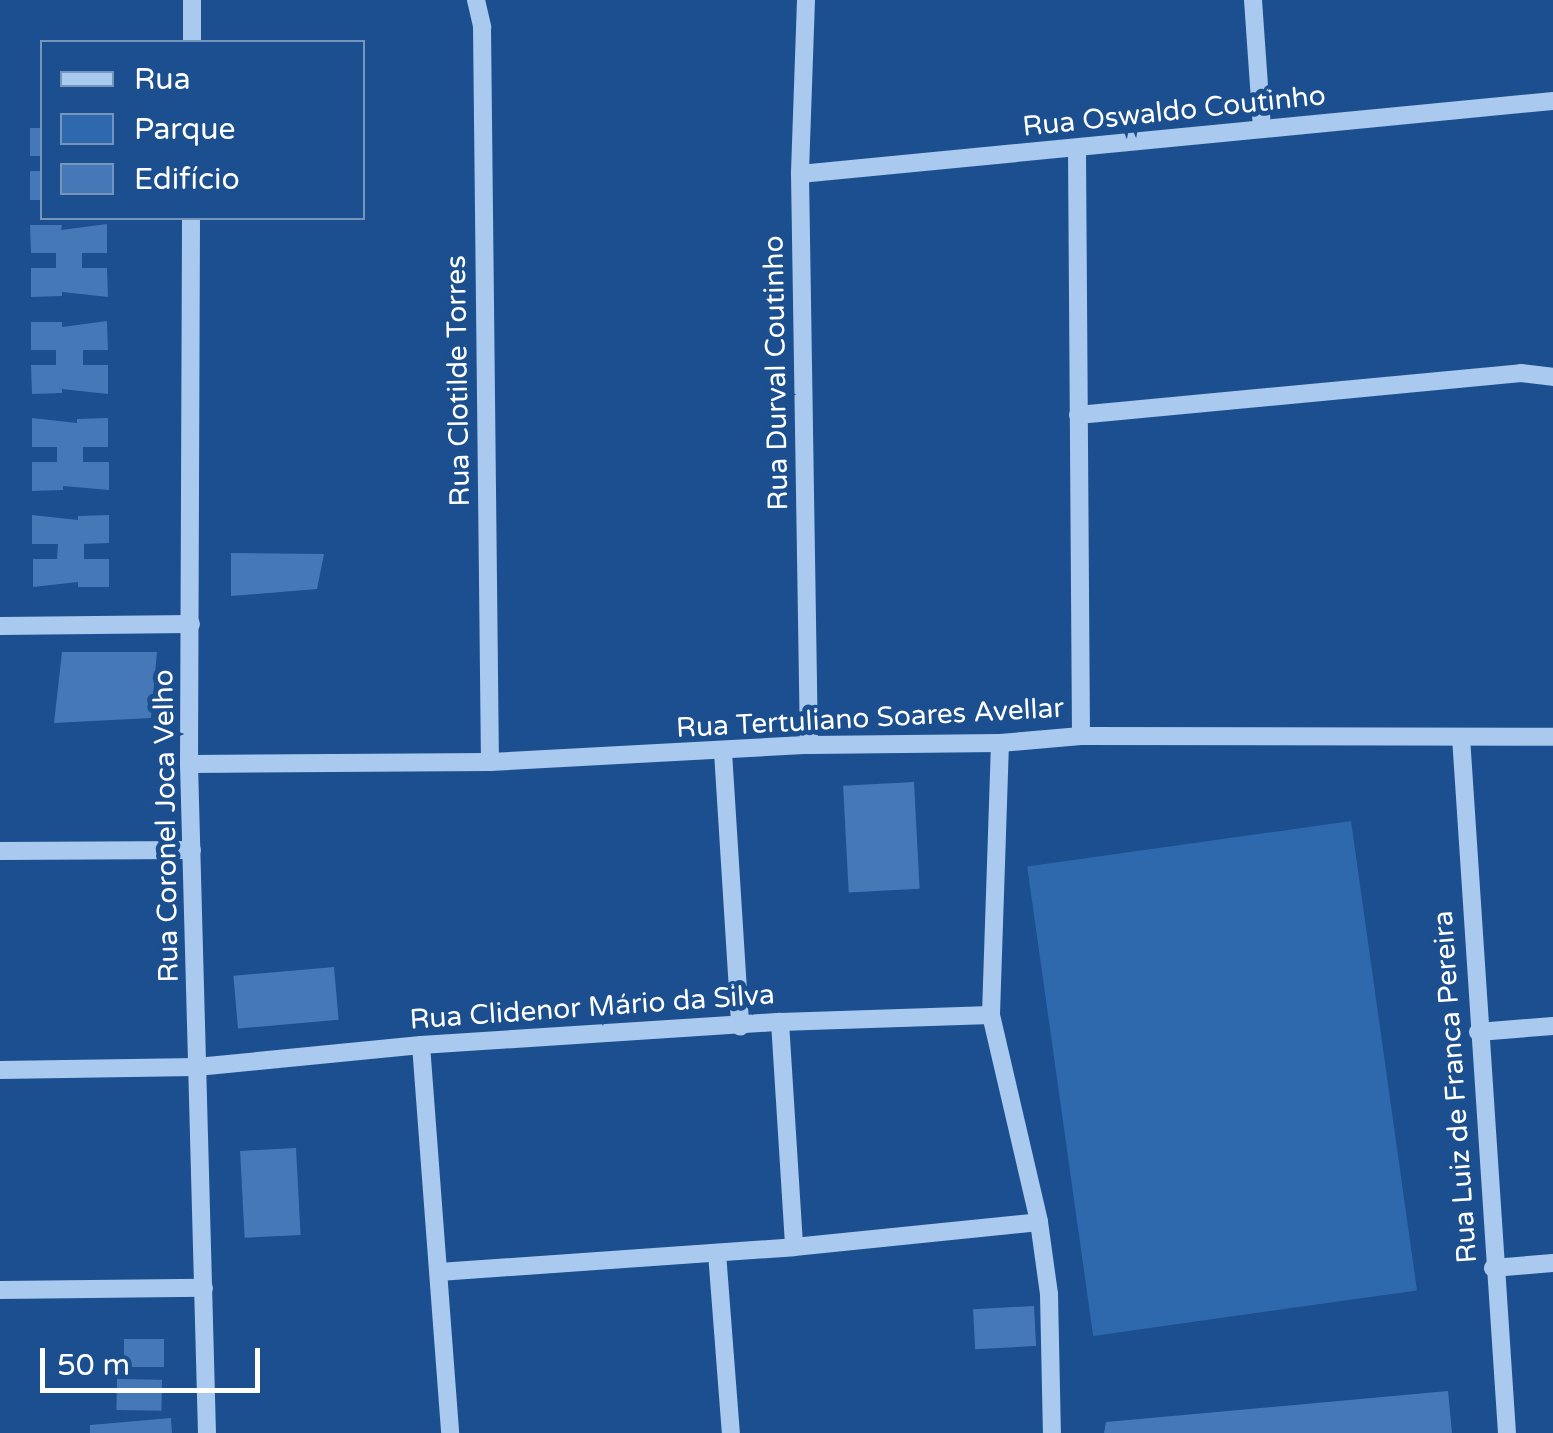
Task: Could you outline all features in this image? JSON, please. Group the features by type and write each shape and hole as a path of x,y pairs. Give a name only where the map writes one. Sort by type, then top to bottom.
{"street":[{"path":"192,0 192,40"},
{"name":"Rua Clotilde Torres","path":"476,0 482,27 490,762"},
{"name":"Rua Durval Coutinho","path":"806,0 800,174 809,745"},
{"path":"1253,0 1262,128"},
{"name":"Rua Oswaldo Coutinho","path":"800,174 1553,101"},
{"path":"1077,150 1081,736"},
{"name":"Rua Coronel Joca Velho","path":"192,220 190,764 207,1433"},
{"path":"1078,414 1521,373 1553,377"},
{"path":"0,626 191,624"},
{"name":"Rua Tertuliano Soares Avellar","path":"190,764 490,762 809,745 1000,744 1081,736 1553,737"},
{"name":"Rua Luiz de Franca Pereira","path":"1461,737 1507,1433"},
{"path":"1000,744 990,1015 1039,1222 1049,1294 1052,1433"},
{"path":"723,752 740,1026"},
{"path":"0,851 192,850"},
{"name":"Rua Clidenor Mário da Silva","path":"0,1070 197,1067 422,1046 780,1022 990,1015"},
{"path":"780,1022 794,1247"},
{"path":"1478,1032 1553,1026"},
{"path":"422,1046 450,1433"},
{"path":"439,1272 794,1247 1039,1222"},
{"path":"716,1253 731,1433"},
{"path":"1494,1268 1553,1263"},
{"path":"0,1290 204,1288"}],"green space":[{"path":"1351,821 1417,1290 1093,1336 1027,867"}],"building":[{"path":"30,128 40,128 40,156 30,156"},
{"path":"30,171 40,171 40,200 30,200"},
{"path":"107,224 107,253 82,253 82,268 107,268 108,297 62,292 62,296 31,297 31,268 56,268 56,253 31,253 30,225 62,225 61,230"},
{"path":"107,321 108,350 83,350 83,365 108,365 108,394 62,389 62,393 32,394 31,365 56,365 56,350 31,350 31,322 62,322 62,327"},
{"path":"32,418 77,423 77,419 108,418 108,447 83,447 83,462 109,462 109,490 63,486 63,490 32,491 32,462 57,462 57,447 32,447"},
{"path":"32,515 78,520 78,516 109,515 109,543 84,544 84,559 109,559 109,587 78,587 78,582 33,587 33,559 57,559 58,544 32,544"},
{"path":"231,553 324,554 317,589 231,596"},
{"path":"62,652 157,652 151,718 54,723"},
{"path":"914,782 920,889 849,893 843,786"},
{"path":"334,967 339,1020 238,1029 233,976"},
{"path":"296,1148 301,1235 245,1238 240,1151"},
{"path":"1034,1306 1036,1346 975,1349 973,1309"},
{"path":"124,1339 164,1339 164,1367 124,1367"},
{"path":"117,1379 162,1380 161,1411 116,1410"},
{"path":"1448,1391 1452,1433 1104,1433 1106,1422"},
{"path":"171,1418 172,1433 90,1433 90,1425"}]}
